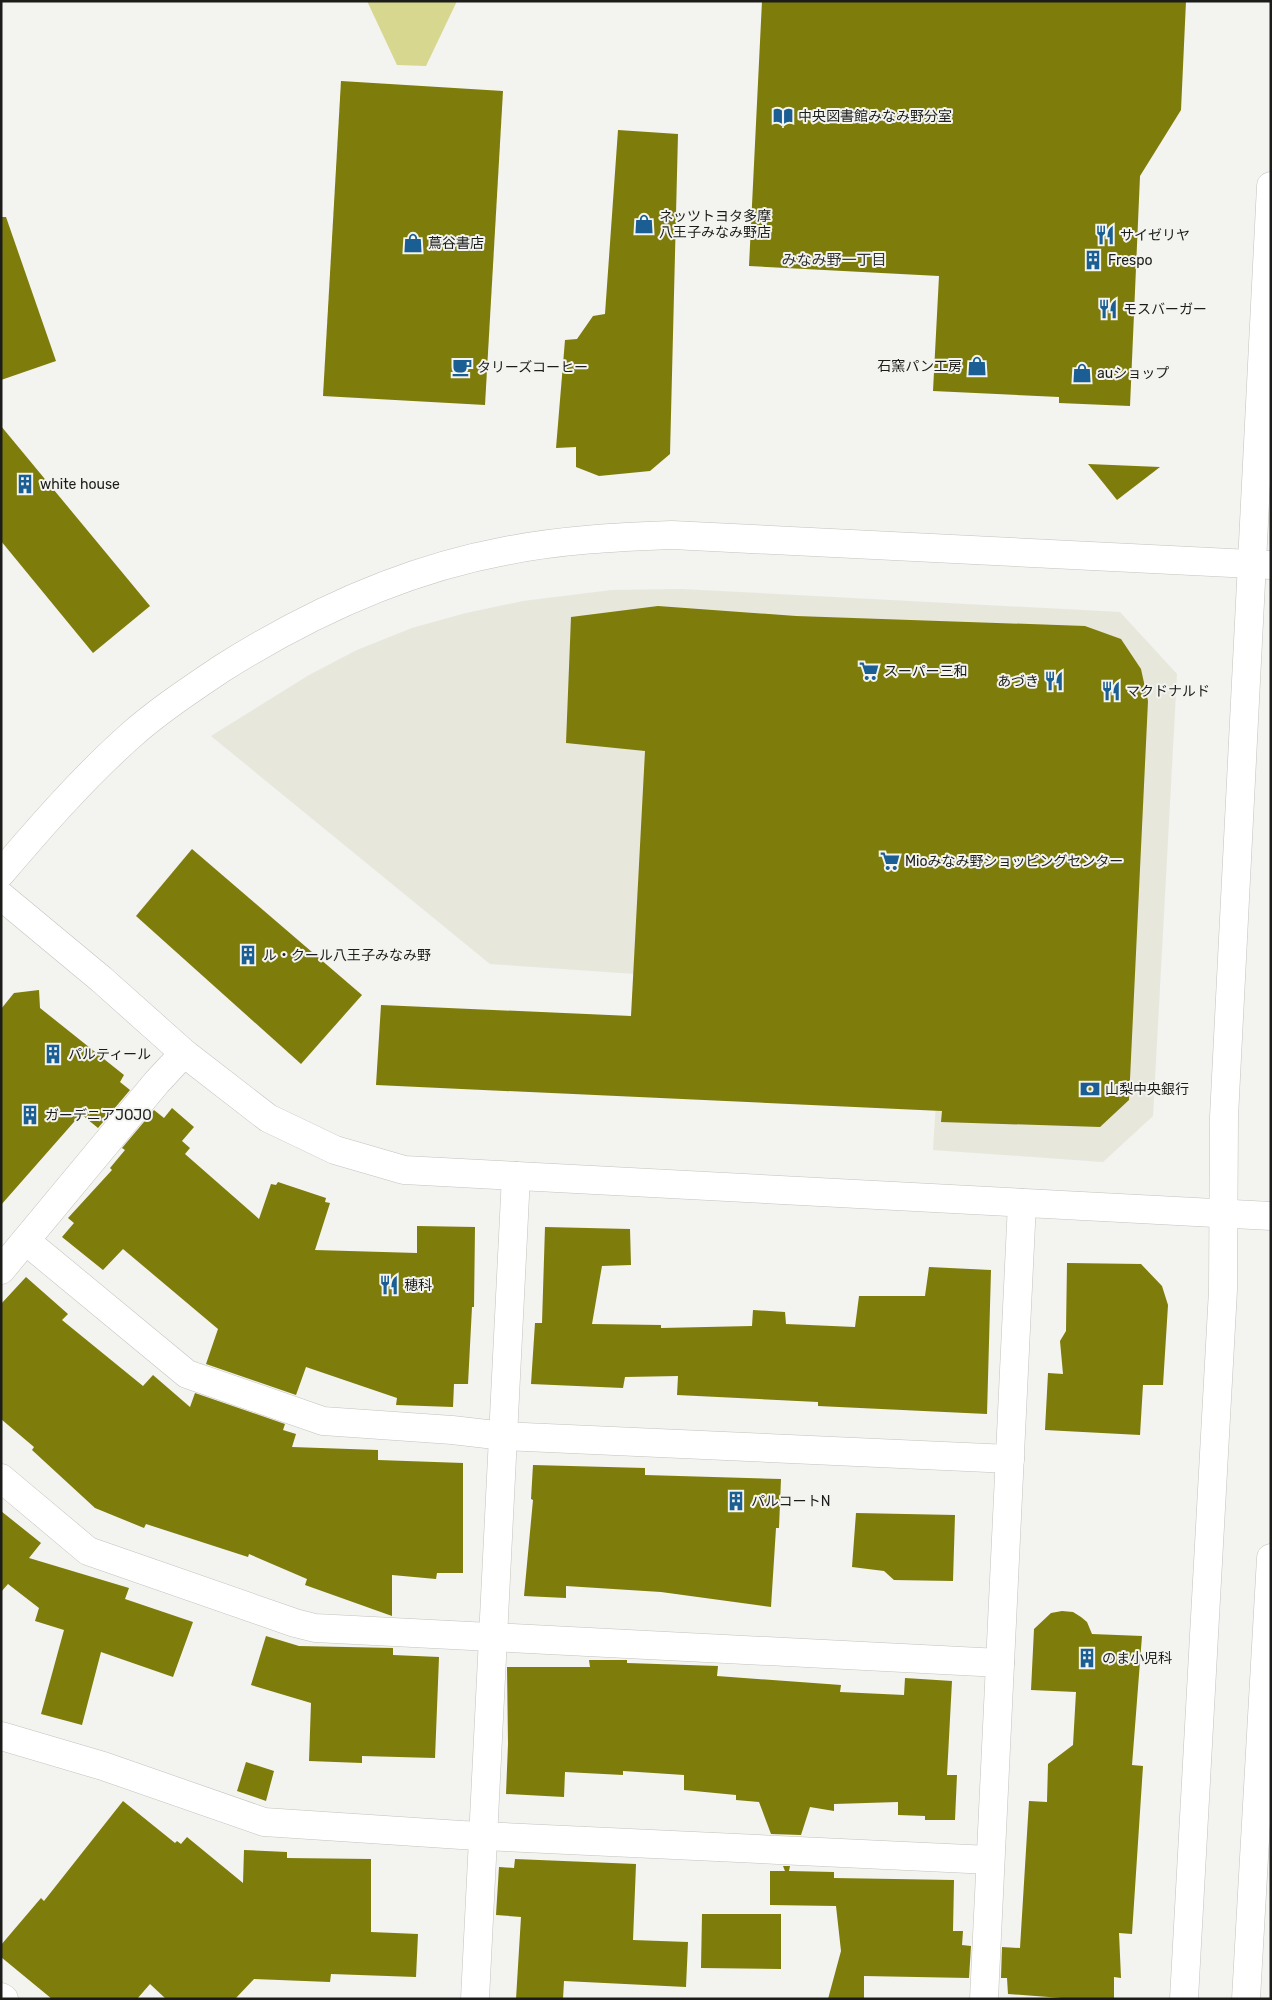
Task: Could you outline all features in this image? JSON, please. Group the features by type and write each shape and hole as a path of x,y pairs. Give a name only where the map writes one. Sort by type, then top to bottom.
{"street":[{"path":"1184,1999 1223,1290 1224,1117 1261,564 1271,186"},
{"path":"1,873 99,765 164,708 203,681 291,628 335,606 380,587 468,560 544,544 631,536 672,535 1261,564"},
{"path":"1,896 184,1053 268,1118 335,1150 404,1170 1271,1216"},
{"path":"1,1270 157,1082 184,1053"},
{"path":"475,1999 516,1176"},
{"path":"984,1999 1022,1203"},
{"path":"26,1240 187,1374 323,1421 452,1430 504,1436 1010,1459"},
{"path":"1,1478 88,1551 315,1628 1000,1663"},
{"path":"1246,1999 1271,1558"},
{"path":"1,1736 103,1766 264,1822 482,1836 990,1860"}],"shaded area":[{"path":"367,1 457,1 426,66 397,65"},
{"name":"Mioみなみ野ショッピングセンター","path":"681,589 1120,612 1177,674 1153,1116 1103,1162 933,1150 943,995 490,964 211,736 309,675 357,650 412,628 466,613 523,601 612,590"}],"building":[{"path":"762,1 1186,1 1181,110 1140,176 1130,406 1059,403 1059,397 933,391 939,276 749,266"},
{"name":"蔦谷書店","path":"341,81 503,91 485,405 323,396"},
{"name":"ネッツトヨタ多摩 八王子みなみ野店","path":"618,130 678,134 670,454 650,471 599,476 576,467 576,447 556,448 565,340 577,339 593,316 605,314"},
{"path":"1,217 6,217 56,361 1,380"},
{"name":"white house","path":"1,426 150,606 93,653 1,541"},
{"path":"1088,464 1160,467 1117,500"},
{"name":"Mioみなみ野ショッピングセンター","path":"658,606 796,616 1085,626 1121,639 1141,669 1148,701 1129,1100 1100,1127 941,1122 942,1111 376,1085 381,1005 631,1016 645,751 566,743 571,617"},
{"name":"ル・クール八王子みなみ野","path":"192,849 362,995 301,1064 136,916"},
{"path":"39,990 40,1008 124,1075 120,1082 130,1090 98,1128 81,1114 1,1205 1,1009 14,993"},
{"path":"172,1108 194,1127 182,1141 190,1148 185,1154 259,1219 271,1184 276,1185 278,1182 326,1198 325,1202 330,1203 315,1250 417,1253 417,1226 475,1227 474,1307 472,1307 468,1384 454,1384 453,1407 396,1405 397,1398 306,1367 296,1395 206,1364 218,1329 123,1249 103,1270 62,1237 74,1223 68,1218 112,1170 110,1168 125,1150 122,1148 154,1110 164,1118"},
{"path":"545,1227 630,1229 631,1265 602,1266 592,1324 661,1325 661,1328 752,1326 753,1310 785,1312 786,1324 855,1327 859,1296 925,1296 929,1267 991,1270 987,1414 818,1406 818,1402 677,1395 678,1376 625,1377 623,1388 531,1384 535,1323 542,1323"},
{"path":"1067,1263 1141,1264 1162,1286 1168,1305 1163,1385 1143,1385 1140,1435 1045,1430 1048,1373 1063,1374 1060,1341 1066,1331"},
{"path":"26,1277 68,1314 62,1320 143,1386 153,1375 190,1407 195,1393 285,1424 283,1430 296,1434 292,1447 378,1450 378,1460 463,1463 463,1573 437,1573 436,1579 392,1575 392,1616 305,1585 307,1579 249,1554 248,1557 146,1524 144,1528 95,1508 32,1450 34,1447 1,1419 1,1304"},
{"path":"533,1465 645,1468 645,1475 781,1479 779,1528 776,1528 771,1607 661,1592 566,1586 566,1598 524,1596 533,1500 531,1499"},
{"path":"1,1511 41,1543 29,1558 129,1588 125,1599 193,1622 173,1677 101,1652 82,1725 41,1714 64,1630 35,1621 39,1608 8,1584 1,1592"},
{"path":"856,1513 955,1515 953,1581 894,1580 884,1571 852,1567"},
{"path":"1073,1612 1081,1617 1087,1622 1092,1634 1142,1636 1132,1765 1143,1766 1132,1934 1119,1933 1121,1978 1114,1977 1114,1999 1075,1999 1008,1994 1007,1978 1001,1978 1002,1947 1020,1948 1029,1801 1047,1802 1048,1764 1073,1745 1076,1692 1031,1690 1034,1629 1051,1613"},
{"path":"266,1636 299,1646 393,1648 393,1655 439,1657 435,1758 362,1756 362,1763 309,1761 311,1703 251,1685"},
{"path":"589,1660 627,1660 627,1663 718,1666 717,1676 841,1685 840,1692 904,1695 905,1678 952,1681 947,1775 957,1775 955,1820 925,1820 925,1816 898,1815 898,1802 834,1804 834,1811 810,1807 801,1835 771,1834 759,1802 736,1800 736,1795 684,1790 684,1775 623,1771 623,1775 565,1772 564,1797 506,1794 508,1744 507,1667 590,1667"},
{"path":"246,1762 274,1771 266,1801 237,1791"},
{"path":"123,1801 175,1843 177,1841 181,1844 187,1837 243,1883 244,1850 287,1852 287,1858 371,1859 371,1932 418,1934 416,1977 331,1974 330,1982 254,1979 235,1999 166,1999 150,1984 137,1999 52,1999 1,1957 1,1945 41,1898 44,1901"},
{"path":"515,1859 636,1864 633,1940 688,1942 686,1987 564,1981 563,1999 516,1999 521,1917 496,1915 499,1867 514,1868"},
{"path":"783,1866 790,1866 789,1871 834,1872 834,1878 954,1880 953,1931 963,1931 962,1945 971,1946 969,1978 864,1976 864,1999 828,1999 841,1951 836,1906 770,1905 770,1871 785,1871"},
{"path":"702,1914 781,1914 781,1969 701,1968"}],"place":[{"name":"中央図書館みなみ野分室","path":"783,116"},
{"name":"ネッツトヨタ多摩 八王子みなみ野店","path":"644,224"},
{"name":"サイゼリヤ","path":"1105,235"},
{"name":"蔦谷書店","path":"413,243"},
{"name":"Frespo","path":"1093,260"},
{"name":"モスバーガー","path":"1108,309"},
{"name":"石窯パン工房","path":"977,366"},
{"name":"タリーズコーヒー","path":"462,367"},
{"name":"auショップ","path":"1082,373"},
{"name":"white house","path":"25,484"},
{"name":"スーパー三和","path":"869,671"},
{"name":"あづき","path":"1054,681"},
{"name":"マクドナルド","path":"1111,691"},
{"name":"Mioみなみ野ショッピングセンター","path":"890,861"},
{"name":"ル・クール八王子みなみ野","path":"248,955"},
{"name":"パルティール","path":"53,1054"},
{"name":"山梨中央銀行","path":"1090,1089"},
{"name":"ガーデニアJOJO","path":"30,1115"},
{"name":"穂科","path":"389,1285"},
{"name":"パルコートN","path":"736,1501"},
{"name":"のま小児科","path":"1087,1658"}],"district":[{"name":"みなみ野一丁目","path":"834,260"}]}
